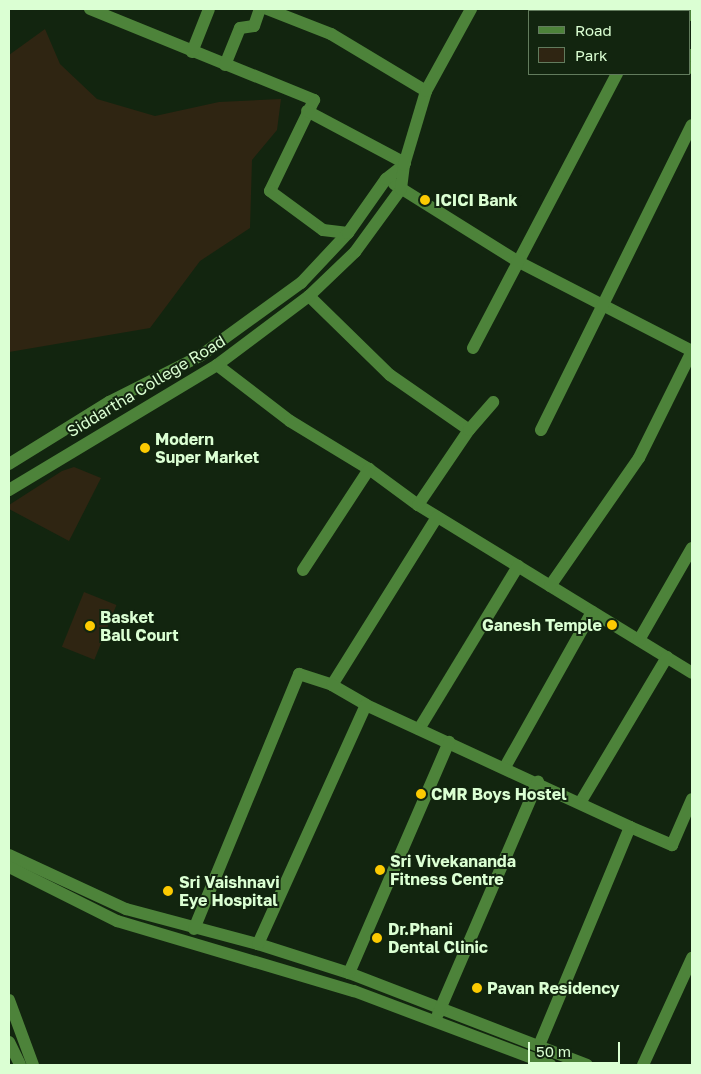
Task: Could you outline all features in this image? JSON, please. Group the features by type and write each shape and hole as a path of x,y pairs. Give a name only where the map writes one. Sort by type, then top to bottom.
{"street":[{"path":"90,9 314,100 307,111 270,191 323,230 348,233"},
{"path":"192,52 209,9"},
{"path":"224,65 240,28 254,26 260,9"},
{"path":"267,9 331,34 426,90"},
{"name":"Siddartha College Road","path":"9,490 217,365 309,296 355,252 401,189 405,164 426,90 471,9"},
{"path":"473,348 615,75"},
{"path":"307,111 405,164"},
{"path":"541,430 605,306 692,126"},
{"name":"Siddartha College Road","path":"9,464 109,402 200,356 301,283 348,233 386,179 405,164"},
{"path":"386,179 517,261 692,351 639,458 550,586"},
{"path":"309,296 390,375 469,430"},
{"path":"217,365 290,421 369,469 418,505 692,673"},
{"path":"418,505 469,430 493,402"},
{"path":"303,570 369,469"},
{"path":"332,685 437,517"},
{"path":"639,640 692,548"},
{"path":"420,729 518,566"},
{"path":"505,767 592,612"},
{"path":"580,803 667,657"},
{"path":"194,930 299,674 332,685 366,705 538,782 630,827 672,845 692,799"},
{"path":"258,944 366,705"},
{"path":"349,973 449,742"},
{"path":"435,1021 538,782"},
{"path":"539,1046 630,827"},
{"path":"9,855 126,909 194,930 258,944 349,973 587,1065"},
{"path":"9,867 117,921 354,991 550,1065"},
{"path":"643,1065 692,958"},
{"path":"9,1000 33,1065"},
{"path":"9,1042 20,1065"}],"green space":[{"path":"45,29 60,64 97,99 155,116 219,102 281,99 277,130 252,160 250,228 200,261 150,328 9,352 9,55"},
{"path":"74,467 101,478 69,541 9,509 9,505 62,471"},
{"name":"Basket Ball Court","path":"84,592 116,605 94,660 62,647"}],"place":[{"name":"ICICI Bank","path":"425,200"},
{"name":"Modern Super Market","path":"145,448"},
{"name":"Ganesh Temple","path":"612,625"},
{"name":"Basket Ball Court","path":"90,626"},
{"name":"CMR Boys Hostel","path":"421,794"},
{"name":"Sri Vivekananda Fitness Centre","path":"380,870"},
{"name":"Sri Vaishnavi Eye Hospital","path":"168,891"},
{"name":"Dr.Phani Dental Clinic","path":"377,938"},
{"name":"Pavan Residency","path":"477,988"}]}
